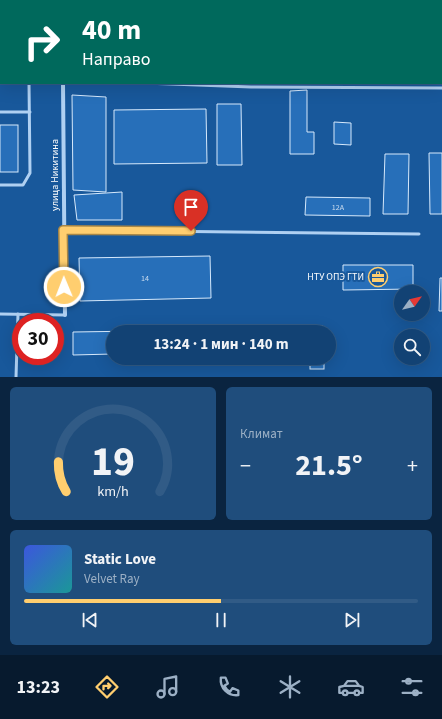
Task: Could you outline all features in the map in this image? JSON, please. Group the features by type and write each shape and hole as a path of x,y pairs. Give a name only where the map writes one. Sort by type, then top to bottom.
{"street":[{"name":"улица Никитина","path":"64,84 63,230 65,315"}],"lane":[{"path":"0,185 23,185 30,173 29,84"},
{"path":"171,84 251,87 442,88"},
{"path":"0,112 30,112"},
{"path":"63,230 419,234"},
{"path":"0,314 12,314"},
{"path":"16,365 16,377"}],"building":[{"path":"307,90 307,132 314,132 314,154 290,154 290,91"},
{"path":"72,95 106,97 106,192 73,190"},
{"path":"217,104 241,104 242,165 217,165"},
{"path":"206,109 207,163 114,164 114,110"},
{"path":"334,122 351,123 351,145 334,144"},
{"path":"0,125 18,125 18,172 0,172"},
{"path":"429,153 442,153 442,214 430,214"},
{"path":"385,154 409,154 408,214 383,214"},
{"path":"122,192 122,220 77,220 74,195"},
{"path":"306,197 370,198 370,216 305,215"},
{"path":"210,256 211,298 80,301 79,258"},
{"path":"343,265 413,265 413,285 394,285 394,289 343,290"},
{"path":"440,278 442,278 442,311 439,311"},
{"path":"73,332 106,332 106,354 73,355"},
{"path":"310,365 324,365 324,369 310,369"}],"place":[{"name":"НТУ ОПЭ ГТИ","path":"378,277"}],"route":[{"path":"64,287 63,230 191,231"}]}
